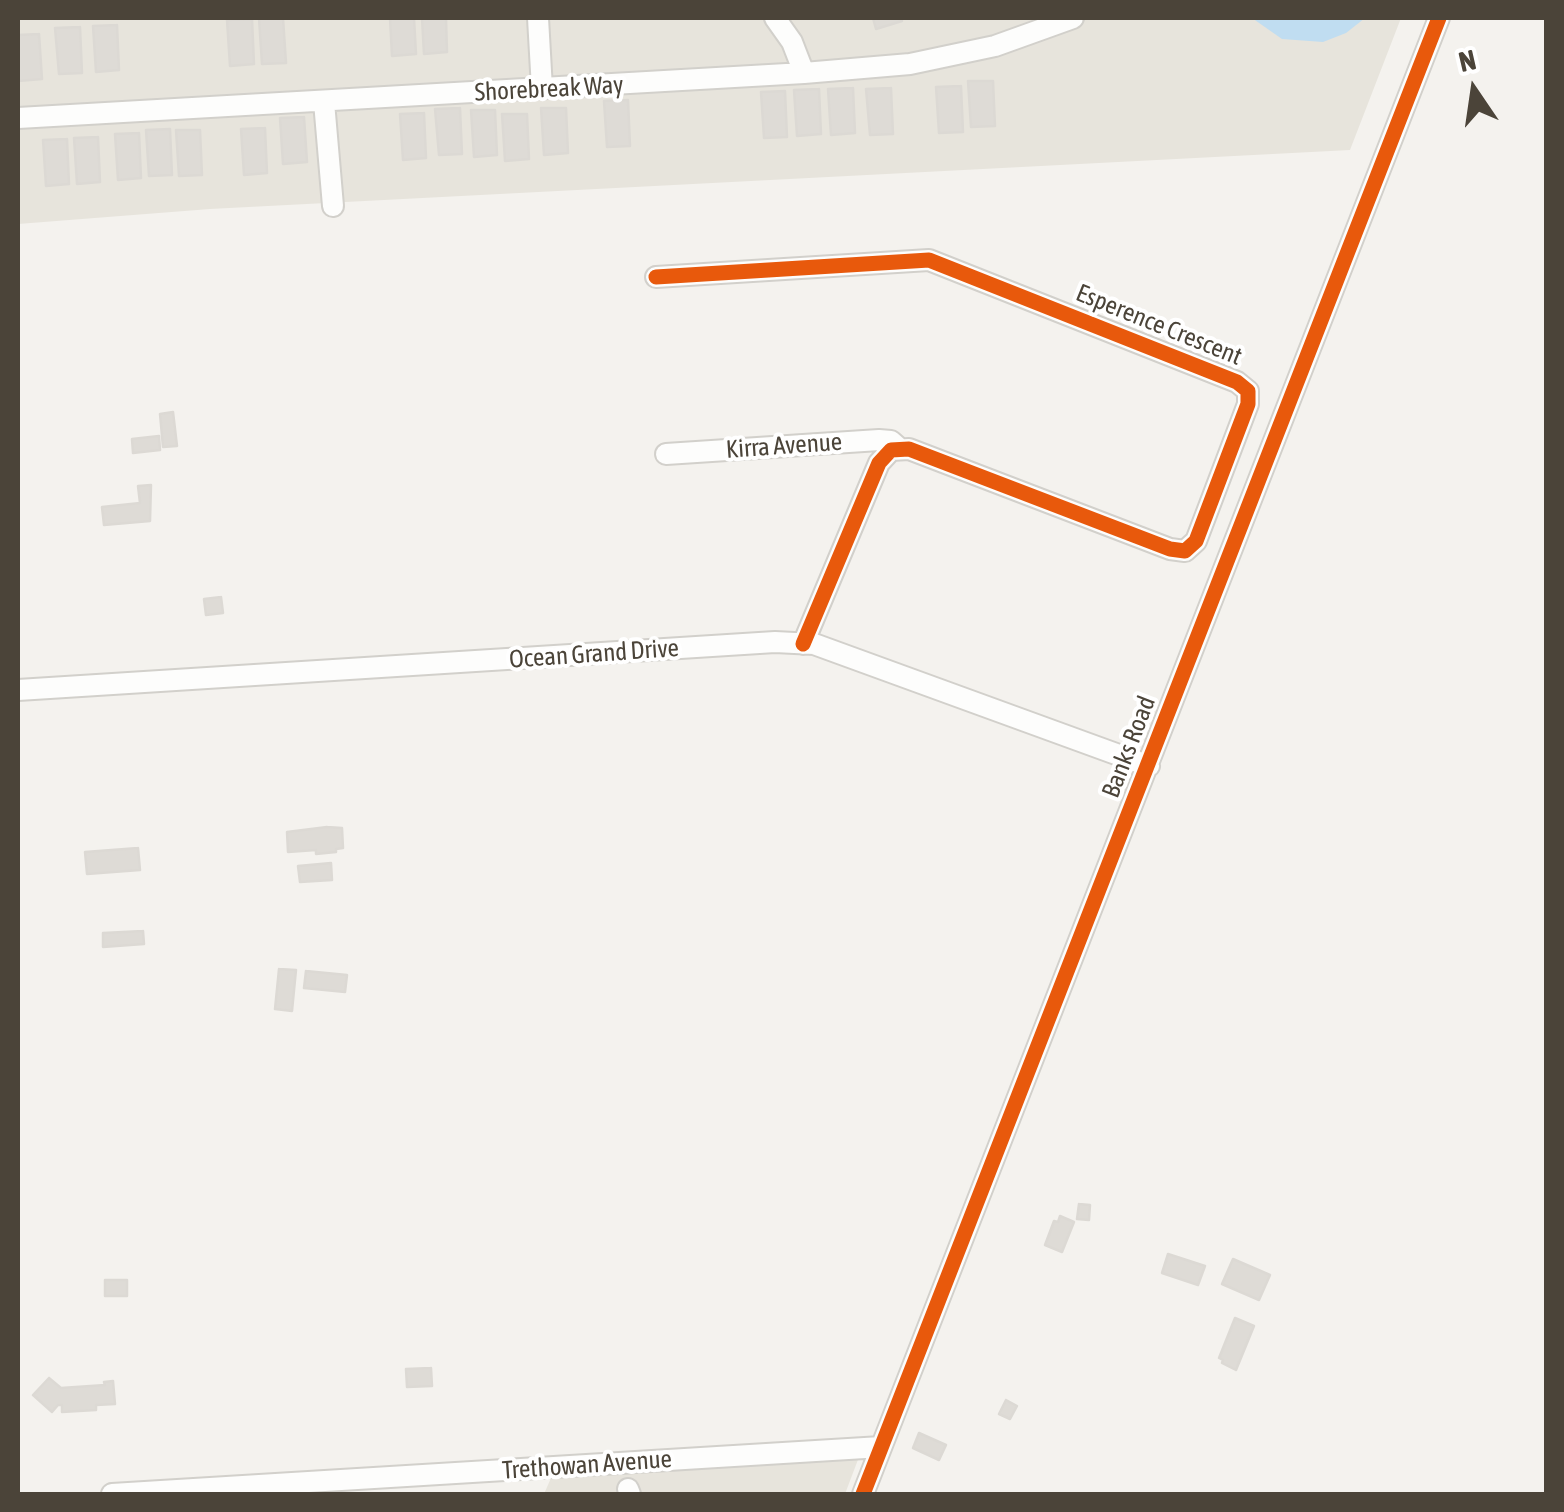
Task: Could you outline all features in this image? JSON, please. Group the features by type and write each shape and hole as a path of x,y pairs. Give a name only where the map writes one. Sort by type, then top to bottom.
{"street":[{"path":"538,18 542,89"},
{"path":"774,18 792,42 804,73"},
{"name":"Shorebreak Way","path":"18,118 910,64 995,46 1044,24 1073,18"},
{"name":"Banks Road","path":"863,1494 1439,18"},
{"path":"324,102 333,206"},
{"name":"Esperence Crescent","path":"656,277 929,260 1237,382 1250,396 1196,541 1185,551 1170,550 899,448"},
{"name":"Kirra Avenue","path":"666,454 878,440 899,448"},
{"path":"803,644 879,463 886,453 899,448"},
{"name":"Ocean Grand Drive","path":"18,690 775,642 842,652 1149,766"},
{"name":"Trethowan Avenue","path":"112,1494 882,1447"}],"shaded area":[{"path":"18,18 1401,18 1350,150 210,209 18,224"},
{"path":"859,1457 845,1494 544,1494 551,1478"}],"water":[{"path":"1252,18 1365,18 1346,33 1323,42 1282,39"}],"building":[{"path":"259,18 283,18 286,63 262,64"},
{"path":"390,18 414,18 416,54 392,56"},
{"path":"422,18 446,18 447,52 424,54"},
{"path":"873,18 901,18 902,21 876,29"},
{"path":"252,19 254,64 230,66 227,20"},
{"path":"117,25 119,70 96,72 93,26"},
{"path":"80,27 82,73 59,74 55,28"},
{"path":"39,34 42,79 18,81 18,35"},
{"path":"968,81 993,81 995,126 971,127"},
{"path":"961,86 963,132 939,133 936,87"},
{"path":"853,88 855,133 831,135 828,89"},
{"path":"891,88 893,134 870,135 866,89"},
{"path":"819,89 821,134 797,136 794,90"},
{"path":"785,91 787,137 764,138 761,92"},
{"path":"628,100 630,146 607,147 604,101"},
{"path":"460,108 462,154 439,155 435,109"},
{"path":"541,108 566,108 568,153 544,155"},
{"path":"471,110 495,110 497,155 474,157"},
{"path":"424,113 426,158 403,160 400,114"},
{"path":"502,114 527,114 529,159 505,161"},
{"path":"304,117 307,162 283,164 280,118"},
{"path":"265,128 267,173 244,175 241,129"},
{"path":"170,129 172,175 149,176 146,130"},
{"path":"176,130 200,130 202,175 179,176"},
{"path":"139,133 141,178 118,180 115,134"},
{"path":"98,137 100,182 77,184 74,138"},
{"path":"67,139 69,184 46,186 43,140"},
{"path":"173,412 177,446 163,447 160,414"},
{"path":"159,436 160,450 133,453 132,439"},
{"path":"151,485 150,521 104,525 102,507 140,503 138,486"},
{"path":"221,597 223,613 206,615 204,599"},
{"path":"342,828 343,848 316,854 316,850 288,852 287,832"},
{"path":"138,848 140,870 87,874 85,852"},
{"path":"331,863 332,880 300,882 298,866"},
{"path":"143,931 144,944 103,947 103,933"},
{"path":"279,969 296,970 292,1011 275,1009"},
{"path":"306,971 347,975 345,992 304,988"},
{"path":"1079,1204 1090,1205 1089,1220 1077,1219"},
{"path":"1060,1216 1074,1222 1062,1252 1045,1245 1054,1221 1058,1222"},
{"path":"1168,1254 1205,1266 1198,1285 1162,1273"},
{"path":"1233,1259 1270,1275 1259,1300 1222,1284"},
{"path":"105,1280 127,1280 127,1296 105,1296"},
{"path":"1235,1318 1254,1326 1236,1370 1219,1358"},
{"path":"431,1368 432,1386 407,1387 406,1369"},
{"path":"49,1378 61,1388 113,1381 115,1404 96,1405 96,1410 62,1412 62,1405 58,1405 52,1412 33,1395"},
{"path":"1006,1400 1017,1406 1010,1419 999,1414"},
{"path":"919,1433 946,1445 939,1460 913,1448"}],"cycle path":[{"path":"863,1494 1439,18"},
{"path":"656,277 929,260 1237,382 1248,391 1248,404 1196,541 1185,551 1170,549 909,449 891,450 879,463 803,644"}]}
